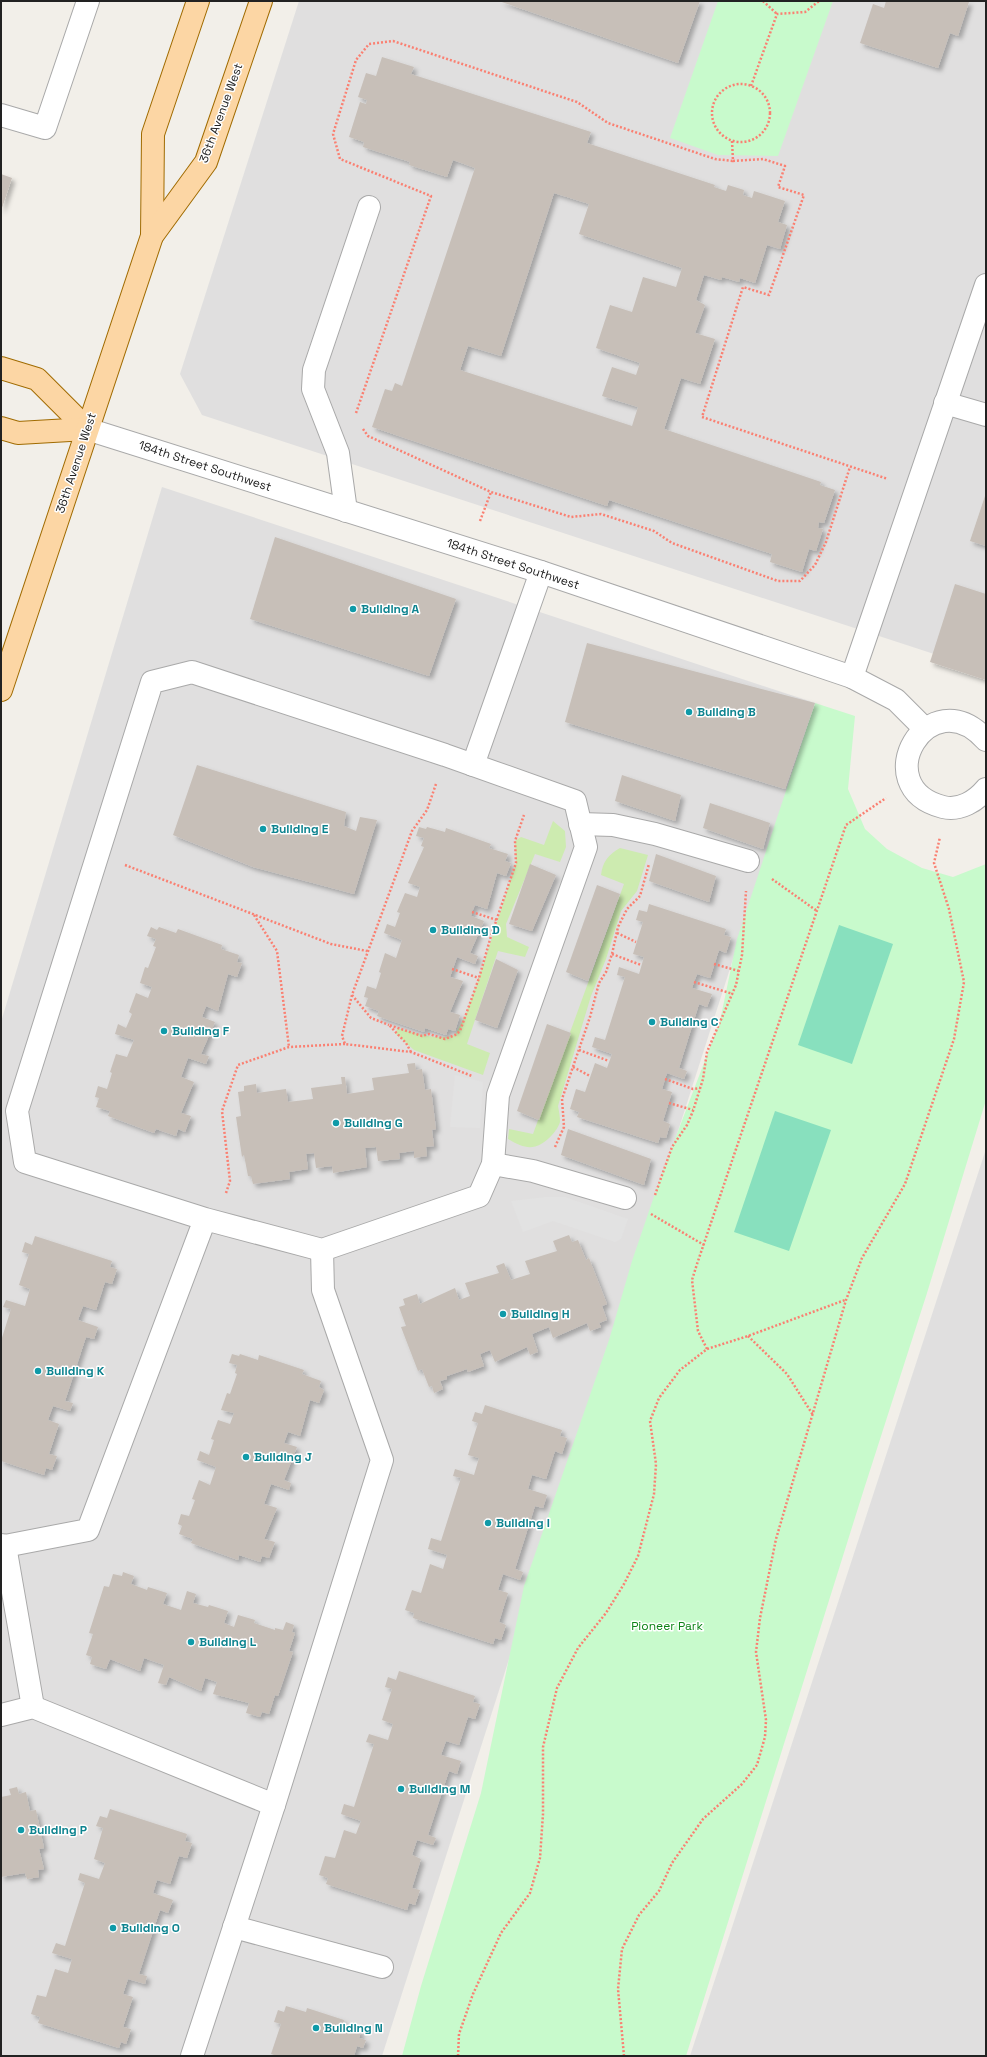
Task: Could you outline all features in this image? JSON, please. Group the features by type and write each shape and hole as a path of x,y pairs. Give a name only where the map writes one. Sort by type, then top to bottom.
{"main road":[{"name":"36th Avenue West","path":"152,236 153,134 198,1"},
{"name":"36th Avenue West","path":"1,690 152,236 206,162 261,1"},
{"name":"184th Street Southwest","path":"1,368 37,379 87,429"},
{"name":"184th Street Southwest","path":"1,428 18,433 87,429"}],"street":[{"path":"1,115 45,128 88,1"},
{"path":"346,511 338,453 314,389 314,370 369,207"},
{"path":"852,677 915,488 986,284"},
{"path":"945,403 986,415"},
{"name":"184th Street Southwest","path":"87,429 541,572 852,677 896,700 925,729"},
{"path":"473,765 541,572"},
{"path":"192,672 445,755 575,801 586,847 500,1089 493,1164 480,1196 322,1250 210,1220 25,1162 17,1111 152,682 192,672"},
{"path":"986,740 976,729 964,723 950,721 937,723 925,729 914,739 908,753 906,768 910,783 919,795 931,804 946,808 960,807 974,801 986,789"},
{"path":"580,824 613,825 662,836 748,861"},
{"path":"493,1164 545,1174 625,1198"},
{"path":"33,1707 3,1545 88,1530 210,1220"},
{"path":"192,2056 274,1804 382,1460 323,1290 322,1250"},
{"path":"1,1715 33,1707 274,1804"},
{"path":"234,1927 382,1966"}],"path":[{"path":"763,1 777,14 805,12 819,1"},
{"path":"751,86 777,14"},
{"path":"354,418 431,196 340,159 333,134 356,60 369,44 393,41 577,102 608,123 715,158 733,161 763,159 786,166 778,186 804,195 769,295 743,286 702,417 915,488"},
{"path":"741,84 751,86 759,91 769,106 768,124 763,132 748,142 732,141 721,135 715,127 712,117 712,107 716,98 722,91 731,86 741,84"},
{"path":"732,141 733,161"},
{"path":"359,424 368,436 491,492 571,517 601,514 654,531 672,543 778,581 800,581 815,565 826,542 850,467"},
{"path":"480,521 491,492"},
{"path":"345,1044 342,1036 352,994 412,831 427,810 445,755"},
{"path":"707,1349 698,1331 692,1280 846,825 910,783"},
{"path":"352,994 372,1018 389,1025 422,1036 430,1034 445,1039 460,1031 479,978 496,920 516,863 515,841 528,804 532,786"},
{"path":"624,2056 618,1989 622,1950 639,1915 659,1891 672,1863 703,1818 742,1784 757,1765 765,1737 766,1720 756,1652 760,1618 776,1539 846,1300 862,1258 905,1184 954,1039 964,982 949,909 934,863 946,808"},
{"path":"545,1174 564,1127 562,1099 579,1050 599,983 606,972 623,916 632,903 640,896 648,867 662,836"},
{"path":"98,854 331,944 367,951"},
{"path":"748,861 817,911"},
{"path":"653,1199 672,1147 687,1125 693,1110 707,1062 707,1052 733,994 743,948 748,861"},
{"path":"472,912 496,920"},
{"path":"254,914 277,951 289,1047"},
{"path":"617,933 636,942"},
{"path":"612,954 641,964"},
{"path":"714,964 739,971"},
{"path":"452,969 479,978"},
{"path":"694,982 733,994"},
{"path":"389,1025 406,1043 411,1052"},
{"path":"210,1220 230,1181 222,1111 238,1065 289,1047 345,1044 411,1052 437,1061 500,1089"},
{"path":"579,1050 609,1061"},
{"path":"573,1067 590,1076"},
{"path":"665,1079 693,1089 700,1088"},
{"path":"669,1103 693,1110"},
{"path":"625,1198 634,1206 651,1214 704,1245"},
{"path":"651,1214 652,1209"},
{"path":"458,2056 459,2034 472,1994 501,1933 530,1893 540,1858 543,1814 543,1747 557,1688 578,1648 606,1613 624,1584 638,1556 654,1494 656,1464 650,1421 659,1398 680,1370 707,1349 748,1336 846,1300"},
{"path":"748,1336 787,1374 813,1414"}],"shaded area":[{"path":"299,1 986,1 986,671 202,415 180,374"},
{"path":"162,487 815,703 382,2056 1,2056 1,1022"},
{"path":"455,1075 483,1082 480,1128 450,1127"},
{"path":"986,1149 986,2056 690,2056"},
{"path":"546,1197 565,1197 628,1219 621,1239 615,1242 553,1221 523,1232 511,1201"}],"green space":[{"path":"718,1 833,1 778,156 718,155 670,138"},
{"name":"Pioneer Park","path":"815,703 855,716 848,789 865,829 887,849 922,868 953,877 986,864 986,1100 927,1293 686,2056 402,2056 421,1986 481,1793 524,1586 609,1340 632,1261 662,1173 720,1021 737,939"},
{"path":"553,821 565,831 566,847 560,862 535,854 506,924 507,937 529,947 525,957 498,951 467,1044 490,1053 483,1075 414,1050 396,1034 397,1028 433,1037 448,1037 455,1035 465,1016 479,978 516,863 515,841 521,837 544,845"},
{"path":"620,848 648,855 637,891 621,911 606,959 591,996 558,1106 560,1122 553,1134 541,1144 526,1147 514,1143 508,1139 509,1129 533,1134 624,884 601,875 603,866 607,859 612,853"},
{"path":"839,925 893,944 852,1064 798,1045"},
{"path":"775,1111 831,1130 789,1251 734,1232"}],"building":[{"path":"499,1 700,1 678,63"},
{"path":"886,1 969,2 958,36 950,33 938,68 860,43 873,4 884,8"},
{"path":"382,57 414,67 411,74 591,132 587,143 715,185 714,187 726,191 728,185 744,190 743,195 752,198 754,191 785,201 778,222 787,225 780,249 767,245 755,283 740,278 739,282 722,277 721,280 704,275 696,300 705,305 695,333 715,339 700,384 681,378 664,429 821,482 820,485 835,490 824,523 819,522 818,528 823,529 816,551 809,549 802,572 770,562 772,554 609,500 607,506 372,427 385,389 392,391 395,383 402,386 475,168 453,160 447,177 409,165 410,162 363,147 364,142 349,137 360,102 366,104 367,100 358,97 366,73 376,76","holes":["554,193 589,204 579,234 682,268 676,287 643,277 632,312 610,305 596,348 640,363 636,375 612,367 602,396 638,407 632,426 460,370 468,346 501,356"]},
{"path":"1,174 12,178 1,211"},
{"path":"986,493 986,546 970,541"},
{"name":"Building A","path":"275,537 456,599 429,676 250,619"},
{"path":"955,584 986,594 986,680 930,662"},
{"name":"Building B","path":"587,643 815,703 785,789 565,722"},
{"name":"Building E","path":"197,765 346,812 344,826 356,831 360,817 377,820 354,894 253,867 173,835"},
{"path":"622,775 681,795 675,821 615,801"},
{"path":"710,803 770,823 763,849 703,828"},
{"name":"Building D","path":"419,827 426,829 427,827 445,832 446,828 491,844 489,848 508,854 505,861 511,863 506,876 497,873 487,909 475,905 472,912 471,916 484,921 470,953 478,956 475,964 457,957 450,977 463,981 450,1012 460,1015 455,1031 448,1029 446,1035 425,1028 424,1032 377,1016 379,1011 365,1006 368,998 364,997 367,986 376,989 381,973 379,972 385,953 396,958 402,940 384,933 387,924 395,927 400,913 397,912 405,893 417,897 420,887 408,883 424,847 421,846 424,838 416,836"},
{"path":"656,854 716,876 709,902 649,881"},
{"path":"530,864 556,875 532,931 509,924"},
{"path":"597,885 620,894 588,981 566,972"},
{"name":"Building C","path":"649,904 726,929 724,935 731,937 726,953 719,950 710,978 697,974 694,982 692,988 712,994 707,1007 699,1004 679,1068 687,1071 684,1079 667,1073 662,1089 672,1092 663,1121 670,1124 666,1138 660,1137 658,1143 577,1117 579,1112 570,1109 576,1089 585,1092 595,1063 607,1068 612,1054 592,1047 595,1037 605,1040 625,977 617,975 619,967 639,974 644,957 633,954 643,922 636,920 639,910 647,912"},
{"name":"Building F","path":"151,927 157,930 159,927 176,933 178,929 222,945 221,949 239,955 237,962 242,963 237,977 228,974 218,1011 206,1006 202,1017 215,1022 201,1054 209,1056 206,1064 188,1058 181,1077 194,1082 181,1113 191,1116 185,1132 178,1129 176,1136 156,1129 154,1133 108,1116 110,1111 96,1107 99,1098 95,1097 98,1086 107,1089 112,1073 110,1072 116,1054 127,1057 134,1040 115,1034 118,1024 126,1028 132,1014 129,1012 136,993 148,998 152,987 140,983 145,967 148,968 156,947 153,946 156,939 147,936"},
{"path":"496,959 518,970 497,1028 475,1020"},
{"path":"547,1024 571,1033 539,1120 517,1111"},
{"name":"Building G","path":"415,1063 416,1070 422,1069 425,1090 431,1089 436,1129 432,1130 434,1146 426,1147 427,1156 414,1158 414,1151 399,1153 400,1159 378,1161 376,1147 365,1148 367,1167 333,1173 332,1166 316,1168 314,1153 306,1154 308,1169 289,1172 290,1179 253,1184 251,1176 248,1176 244,1155 242,1157 236,1117 241,1116 238,1092 244,1091 244,1086 256,1084 257,1093 286,1089 288,1102 313,1099 311,1088 342,1084 341,1077 345,1077 347,1094 374,1090 372,1078 409,1073 407,1064"},
{"path":"568,1129 651,1159 644,1185 561,1155"},
{"name":"Building H","path":"569,1235 572,1242 578,1240 586,1260 589,1258 607,1304 602,1306 607,1320 599,1323 601,1327 590,1331 587,1323 553,1338 549,1327 532,1334 538,1352 530,1355 527,1347 495,1362 490,1350 480,1354 484,1366 468,1372 467,1369 447,1376 447,1379 440,1381 443,1389 434,1393 432,1386 429,1387 422,1369 418,1371 401,1327 406,1326 399,1307 405,1305 403,1299 417,1294 420,1304 455,1288 459,1300 470,1296 465,1283 499,1273 496,1266 504,1263 511,1280 530,1274 525,1261 557,1251 553,1241"},
{"name":"Building K","path":"35,1236 112,1261 110,1267 117,1269 112,1284 105,1282 96,1310 83,1306 78,1320 98,1327 94,1339 86,1337 65,1401 73,1403 70,1411 53,1406 48,1420 59,1424 49,1454 57,1456 52,1470 46,1468 44,1475 1,1461 1,1341 11,1309 3,1307 6,1300 25,1306 30,1289 19,1285 29,1254 22,1252 25,1242 32,1245"},
{"name":"Building J","path":"232,1354 239,1356 240,1354 258,1360 259,1355 304,1370 302,1374 321,1381 319,1387 324,1390 319,1403 310,1400 300,1436 288,1432 284,1443 297,1447 284,1480 291,1483 289,1490 271,1484 264,1504 277,1508 264,1539 275,1542 269,1558 262,1556 260,1562 239,1555 238,1560 191,1543 193,1539 179,1534 182,1526 178,1524 181,1514 189,1516 195,1500 192,1499 199,1480 210,1485 216,1467 197,1460 200,1451 209,1455 214,1440 211,1439 218,1420 230,1424 234,1413 221,1410 227,1393 230,1394 237,1374 235,1373 237,1365 229,1363"},
{"name":"Building I","path":"485,1405 562,1430 560,1436 567,1438 562,1454 555,1451 546,1479 532,1475 528,1489 547,1495 543,1508 535,1506 515,1569 523,1572 520,1580 503,1574 498,1590 508,1593 499,1622 506,1625 501,1640 495,1638 493,1644 413,1618 414,1613 405,1610 412,1590 421,1593 430,1564 443,1569 447,1555 428,1549 431,1538 441,1541 461,1478 453,1476 455,1469 474,1475 479,1458 468,1455 478,1423 472,1421 475,1412 482,1414"},
{"name":"Building L","path":"123,1572 134,1576 131,1584 147,1590 148,1587 167,1593 163,1604 181,1610 187,1591 196,1594 193,1603 208,1607 209,1605 228,1611 224,1623 234,1627 238,1615 255,1620 254,1623 275,1630 275,1628 283,1630 286,1622 294,1625 292,1632 295,1633 289,1651 293,1652 278,1696 275,1695 269,1714 262,1712 260,1717 246,1713 249,1703 213,1694 217,1682 205,1678 201,1691 169,1677 166,1685 158,1683 164,1665 144,1658 140,1671 110,1659 106,1669 90,1664 92,1657 86,1655 93,1634 89,1633 104,1586 109,1587 113,1574 122,1576"},
{"name":"Building M","path":"399,1671 475,1696 473,1702 480,1704 475,1719 468,1717 459,1745 446,1741 441,1755 461,1761 457,1774 449,1771 428,1835 436,1838 433,1845 417,1840 412,1855 421,1859 412,1888 420,1890 415,1905 409,1903 407,1910 326,1884 328,1878 319,1875 325,1856 335,1858 344,1830 356,1834 361,1821 341,1814 344,1804 354,1807 374,1744 366,1742 369,1734 388,1740 393,1724 382,1720 392,1689 385,1687 388,1677 396,1680"},
{"name":"Building P","path":"17,1787 19,1794 26,1792 30,1811 36,1810 44,1848 39,1849 44,1869 38,1870 39,1877 27,1879 25,1873 1,1877 1,1797 11,1795 9,1789"},
{"name":"Building O","path":"110,1809 187,1834 185,1841 192,1843 187,1858 179,1856 170,1884 157,1880 153,1893 173,1900 168,1913 160,1910 139,1974 147,1976 145,1984 128,1979 123,1994 133,1997 123,2027 131,2029 126,2044 121,2042 119,2048 38,2023 40,2017 31,2014 37,1995 46,1997 55,1969 68,1973 72,1959 52,1953 56,1943 65,1946 85,1883 78,1880 80,1873 99,1879 105,1863 94,1859 103,1828 96,1826 100,1816 107,1818"},
{"name":"Building N","path":"286,2006 306,2012 307,2008 344,2020 343,2025 361,2031 359,2038 366,2040 363,2048 357,2046 354,2056 277,2056 271,2054 281,2024 274,2022 278,2010 284,2012"}],"place":[{"name":"Building A","path":"353,609"},
{"name":"Building B","path":"689,712"},
{"name":"Building E","path":"263,829"},
{"name":"Building D","path":"433,930"},
{"name":"Building C","path":"652,1022"},
{"name":"Building F","path":"164,1031"},
{"name":"Building G","path":"336,1123"},
{"name":"Building H","path":"503,1314"},
{"name":"Building K","path":"38,1371"},
{"name":"Building J","path":"246,1457"},
{"name":"Building I","path":"488,1523"},
{"name":"Building L","path":"191,1642"},
{"name":"Building M","path":"401,1789"},
{"name":"Building P","path":"21,1830"},
{"name":"Building O","path":"113,1928"},
{"name":"Building N","path":"316,2028"}]}
